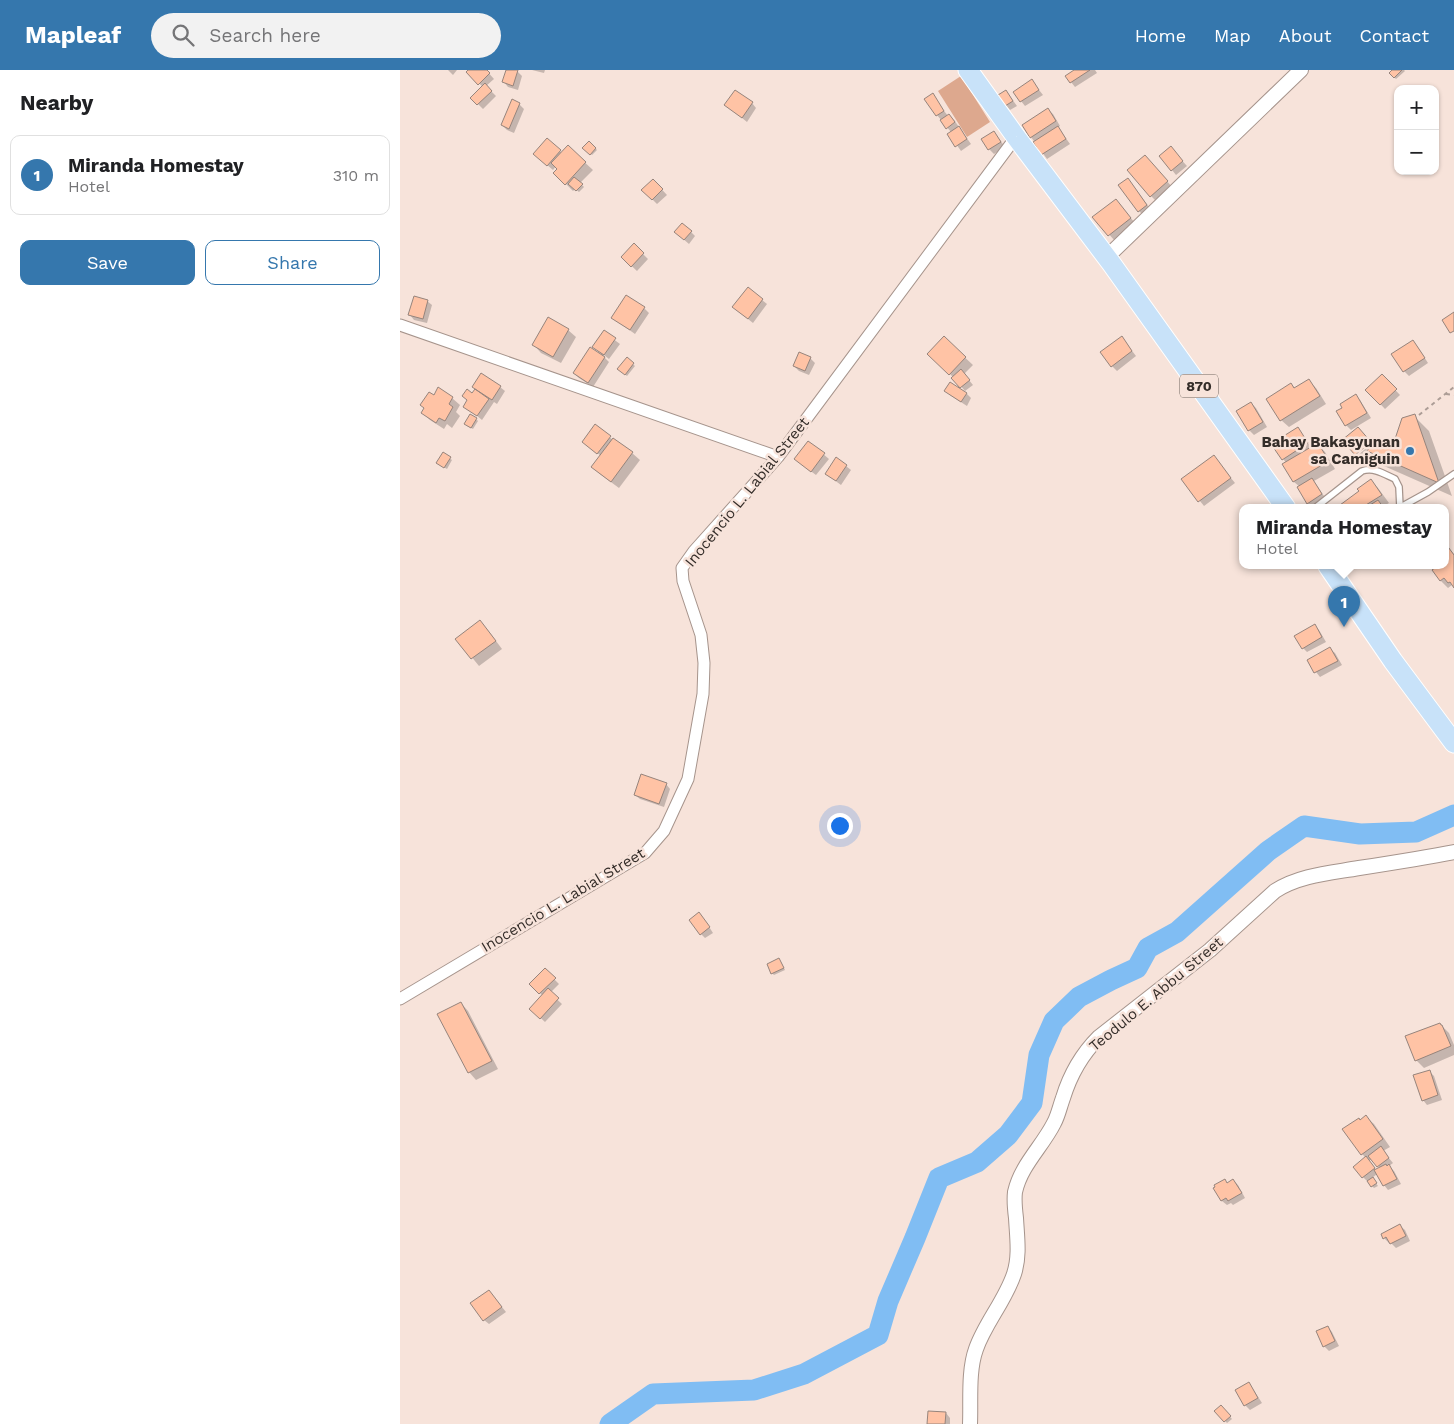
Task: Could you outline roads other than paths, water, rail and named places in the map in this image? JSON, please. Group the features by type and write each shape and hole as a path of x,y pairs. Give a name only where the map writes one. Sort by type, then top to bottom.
{"main road":[{"name":"870","path":"968,70 1109,260 1283,504"},
{"path":"1330,569 1393,661 1454,743"}],"street":[{"path":"1109,260 1301,70"},
{"name":"Inocencio L. Labial Street","path":"400,999 645,853 664,831 688,779 703,694 704,663 701,635 683,581 682,568 694,551 778,457 1016,137"},
{"path":"400,325 778,457"},
{"name":"Teodulo E. Abbu Street","path":"970,1424 972,1367 976,1349 999,1307 1017,1262 1018,1242 1015,1194 1019,1177 1043,1144 1056,1121 1071,1077 1088,1048 1099,1037 1210,950 1275,891 1285,885 1297,880 1327,874 1454,852"}],"lane":[{"path":"1320,504 1362,470 1373,469 1395,479 1399,487 1400,504"},
{"path":"1407,504 1454,474"}],"waterway":[{"path":"610,1424 653,1394 754,1390 804,1374 878,1335 888,1301 939,1178 977,1162 1008,1135 1032,1103 1039,1055 1054,1021 1079,997 1137,968 1148,948 1177,932 1268,851 1304,826 1360,834 1416,832 1454,815"}],"place":[{"name":"Bahay Bakasyunan sa Camiguin","path":"1410,451"},
{"name":"Miranda Homestay","path":"1344,627"}]}
